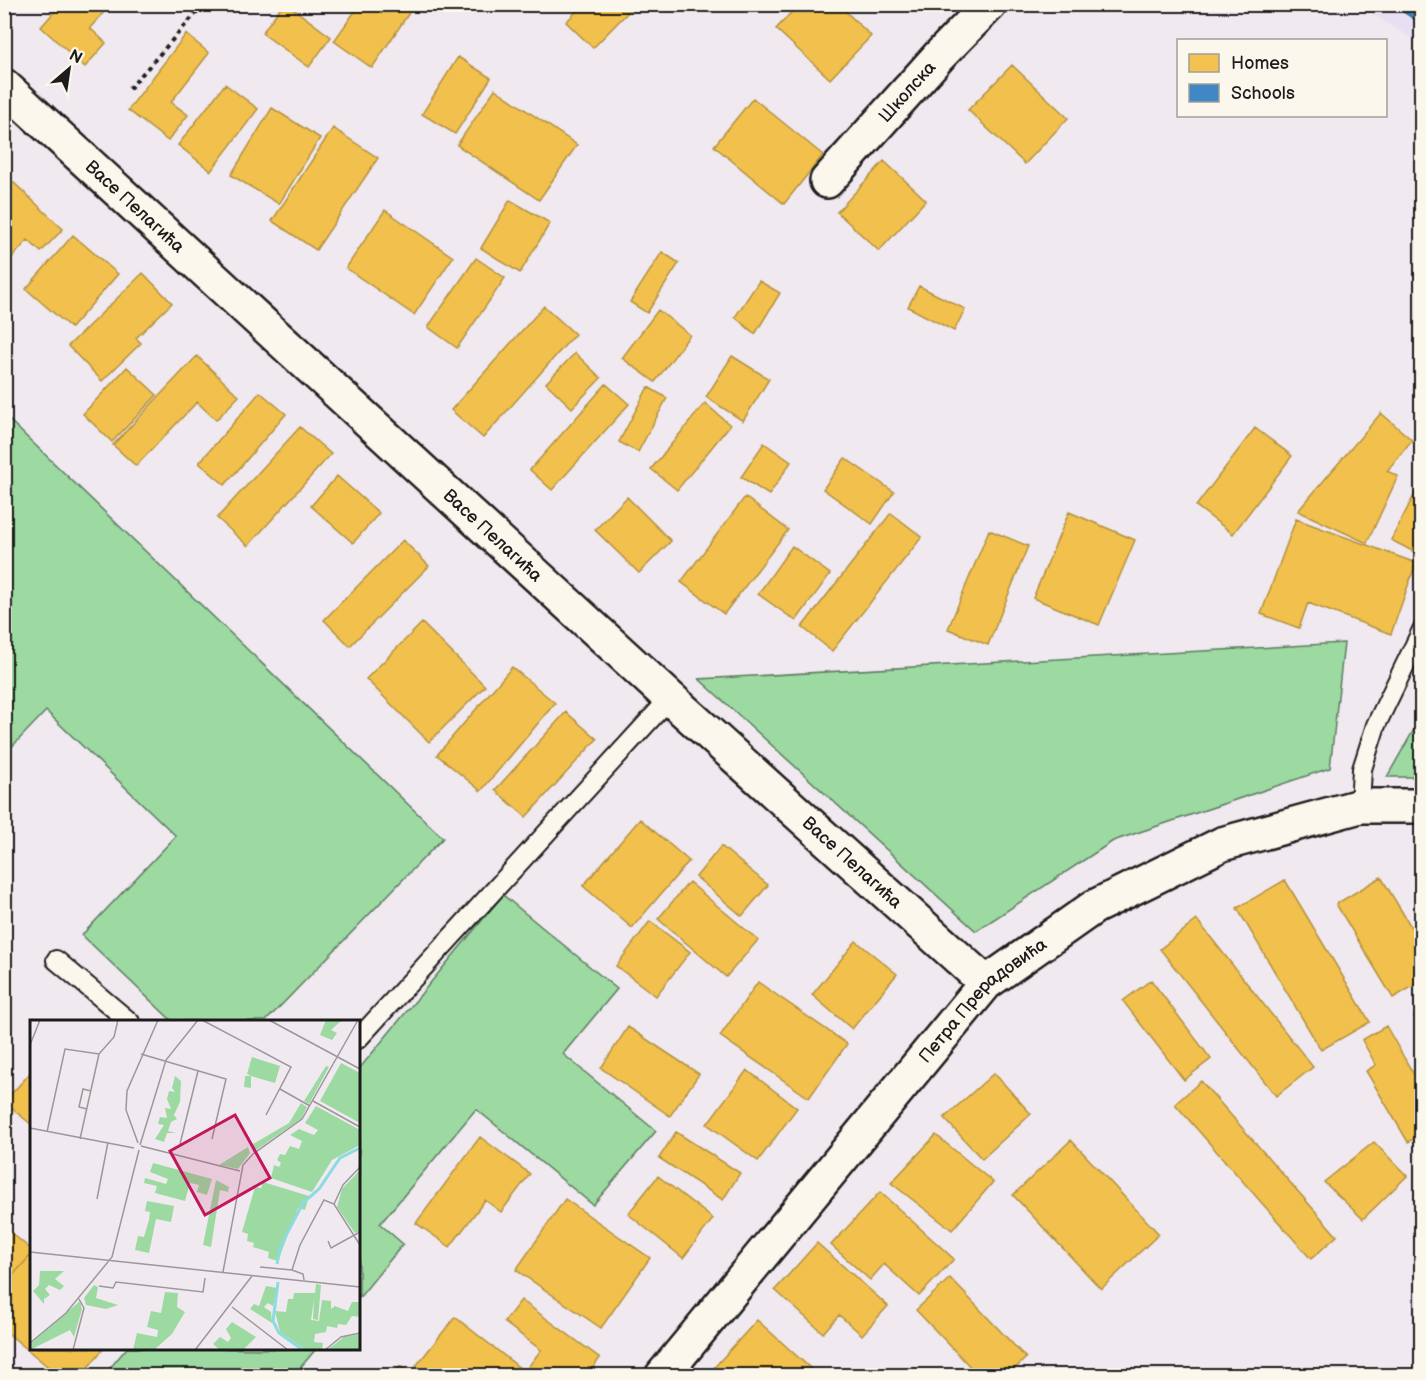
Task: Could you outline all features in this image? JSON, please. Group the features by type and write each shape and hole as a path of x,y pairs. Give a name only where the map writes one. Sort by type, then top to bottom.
{"street":[{"name":"Школска","path":"827,181 939,56 990,4"},
{"name":"Васе Пелагића","path":"4,86 670,698 986,983"},
{"name":"Петра Прерадовића","path":"662,1376 986,983 1094,907 1221,844 1360,806 1422,806"}],"lane":[{"path":"1360,806 1362,769 1376,725 1422,630"},
{"path":"360,1037 670,698"},
{"path":"56,960 128,1020"}],"path":[{"path":"129,89 204,4"}],"shaded area":[{"path":"1357,5 1421,5 1421,44"}],"green space":[{"path":"5,416 443,838 267,1020 171,1020 82,935 176,836 46,711 5,754"},
{"path":"1344,643 1330,768 1113,841 976,931 699,679"},
{"path":"1421,717 1421,777 1387,777"},
{"path":"503,895 617,989 563,1054 656,1131 593,1205 476,1109 380,1224 403,1244 360,1297 360,1068"},
{"path":"125,1350 315,1350 294,1375 104,1375"}],"building: Homes":[{"path":"61,4 111,4 90,28 106,43 85,67 41,27"},
{"path":"283,4 287,4 331,37 309,67 262,33"},
{"path":"360,4 415,4 372,68 334,41"},
{"path":"584,4 636,4 593,48 566,22"},
{"path":"799,4 838,4 871,36 830,79 776,29"},
{"path":"186,34 209,53 171,102 188,115 168,141 128,110"},
{"path":"458,57 491,78 455,134 422,114"},
{"path":"1012,65 1068,118 1025,164 968,110"},
{"path":"225,84 258,109 211,171 178,145"},
{"path":"495,89 577,145 539,200 457,145"},
{"path":"753,98 823,155 784,204 714,146"},
{"path":"272,108 320,138 279,204 231,175"},
{"path":"333,128 378,158 316,250 272,221"},
{"path":"884,161 926,200 879,251 837,212"},
{"path":"12,181 63,229 41,252 28,240 7,263 4,261 4,189"},
{"path":"510,200 550,223 520,273 481,248"},
{"path":"385,210 453,257 414,315 346,268"},
{"path":"73,235 118,274 71,328 26,289"},
{"path":"662,252 679,263 647,313 630,302"},
{"path":"476,258 505,278 457,348 428,327"},
{"path":"143,273 172,303 136,338 141,343 102,381 68,346"},
{"path":"759,281 780,293 755,334 735,317"},
{"path":"919,286 965,309 954,331 908,307"},
{"path":"544,306 575,334 483,438 451,410"},
{"path":"658,310 690,335 655,382 622,358"},
{"path":"575,353 601,378 572,408 546,383"},
{"path":"197,356 239,396 216,420 197,402 136,466 113,445"},
{"path":"732,356 769,379 743,421 706,397"},
{"path":"127,367 157,395 112,442 83,414"},
{"path":"606,384 629,404 552,490 530,470"},
{"path":"648,387 667,398 638,452 619,442"},
{"path":"260,392 286,414 225,485 199,463"},
{"path":"705,403 730,425 677,490 651,469"},
{"path":"1381,413 1412,440 1387,471 1398,476 1367,543 1298,511"},
{"path":"300,427 331,454 248,546 217,518"},
{"path":"1255,428 1292,456 1233,534 1196,506"},
{"path":"764,443 791,462 769,495 741,477"},
{"path":"845,458 894,492 872,524 823,489"},
{"path":"337,476 379,513 353,543 311,506"},
{"path":"1422,480 1422,556 1391,540"},
{"path":"627,497 671,541 639,573 595,530"},
{"path":"745,497 788,530 724,614 681,582"},
{"path":"1069,512 1135,540 1099,625 1033,598"},
{"path":"891,513 922,537 832,651 802,627"},
{"path":"1296,519 1416,563 1391,634 1308,603 1299,628 1261,614"},
{"path":"989,530 1028,546 988,645 948,629"},
{"path":"403,540 429,566 350,646 324,620"},
{"path":"792,546 830,574 796,621 758,594"},
{"path":"422,623 485,686 429,742 366,679"},
{"path":"512,667 555,703 481,791 437,755"},
{"path":"566,712 597,739 526,817 495,790"},
{"path":"640,819 689,861 632,928 583,886"},
{"path":"721,846 768,885 742,916 696,877"},
{"path":"1381,877 1422,945 1422,981 1393,998 1336,904"},
{"path":"1285,880 1370,1022 1321,1050 1237,908"},
{"path":"689,882 758,940 726,977 658,919"},
{"path":"1197,920 1313,1067 1276,1096 1160,949"},
{"path":"650,921 690,952 656,996 616,966"},
{"path":"856,941 897,974 852,1029 812,995"},
{"path":"1151,980 1211,1059 1184,1080 1123,1001"},
{"path":"758,982 847,1044 809,1098 720,1036"},
{"path":"1422,1013 1422,1029 1414,1017"},
{"path":"1386,1026 1422,1089 1422,1135 1408,1142 1366,1071 1376,1065 1362,1040"},
{"path":"628,1027 699,1074 670,1116 601,1068"},
{"path":"747,1070 797,1108 758,1161 707,1124"},
{"path":"30,1073 30,1123 4,1102"},
{"path":"994,1073 1031,1114 982,1159 944,1118"},
{"path":"1201,1081 1337,1236 1311,1259 1175,1104"},
{"path":"676,1132 740,1173 723,1200 659,1158"},
{"path":"936,1135 993,1182 952,1230 891,1183"},
{"path":"480,1137 530,1174 501,1212 485,1200 450,1247 416,1223"},
{"path":"1071,1140 1159,1234 1101,1289 1013,1195"},
{"path":"1374,1142 1407,1176 1363,1219 1324,1182"},
{"path":"658,1176 713,1219 683,1258 628,1214"},
{"path":"880,1192 954,1259 919,1296 884,1264 870,1280 831,1245"},
{"path":"565,1199 650,1258 601,1328 516,1270"},
{"path":"4,1227 30,1248 30,1256 4,1285"},
{"path":"817,1243 888,1306 862,1335 839,1315 823,1333 775,1290"},
{"path":"30,1256 30,1350 102,1350 81,1376 59,1376 4,1330 4,1285"},
{"path":"950,1278 1026,1358 1007,1376 979,1376 916,1310"},
{"path":"521,1300 600,1358 587,1376 540,1376 528,1367 541,1350 504,1322"},
{"path":"455,1317 530,1376 428,1376 416,1366"},
{"path":"757,1320 819,1376 716,1376 711,1371"},
{"path":"400,1366 413,1376 393,1376"}],"building: Schools":[{"path":"1391,4 1422,4 1422,24"}]}
